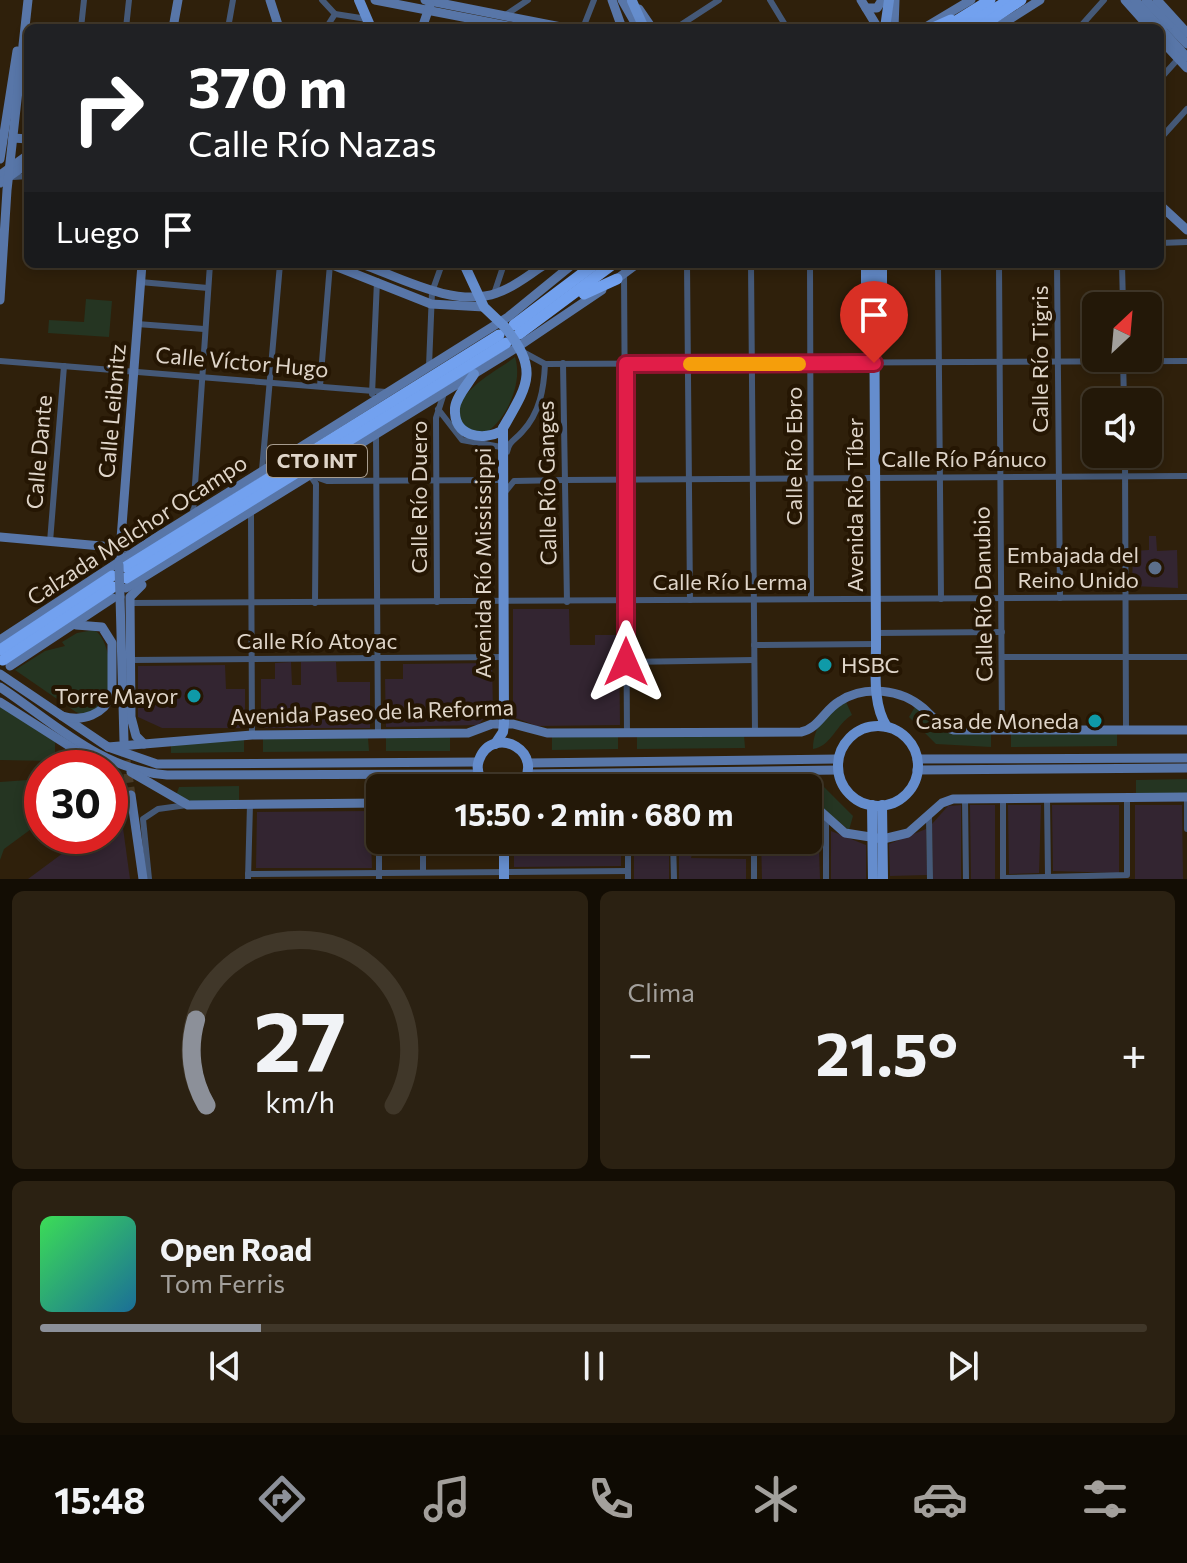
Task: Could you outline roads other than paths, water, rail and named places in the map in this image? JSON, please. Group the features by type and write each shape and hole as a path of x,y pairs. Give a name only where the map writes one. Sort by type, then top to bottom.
{"highway":[{"path":"963,22 990,0"},
{"path":"963,22 1009,0"},
{"path":"985,24 1021,0"},
{"name":"CTO INT","path":"4,659 343,431 510,336 590,268"},
{"name":"CTO INT","path":"118,581 360,435 558,306 608,268"},
{"path":"558,306 620,276"},
{"path":"343,431 377,395"},
{"path":"332,462 338,452 360,435"},
{"path":"87,588 118,581"},
{"name":"CTO INT","path":"4,659 87,588"}],"main road":[{"path":"21,0 25,24"},
{"path":"25,24 28,0"},
{"path":"174,24 178,0"},
{"path":"270,0 278,24"},
{"path":"359,0 369,24"},
{"path":"375,0 429,3 505,16 521,24"},
{"path":"612,0 621,24"},
{"path":"630,0 637,24"},
{"path":"630,0 642,24"},
{"path":"630,0 649,24"},
{"path":"864,4 877,8 882,0"},
{"path":"886,24 889,0"},
{"path":"894,24 895,0"},
{"path":"931,24 971,0"},
{"path":"1002,24 1040,0"},
{"path":"1146,0 1160,24"},
{"path":"1131,3 1147,9 1159,1 1187,33"},
{"path":"429,3 488,24"},
{"path":"423,24 429,3"},
{"path":"1131,3 1156,24"},
{"path":"1131,3 1143,24"},
{"path":"864,4 876,24"},
{"path":"1164,31 1187,44"},
{"path":"1164,31 1187,68"},
{"path":"0,159 24,32"},
{"path":"0,300 5,177 13,138 24,36"},
{"path":"13,138 24,139"},
{"path":"5,177 24,159"},
{"path":"5,177 24,165"},
{"path":"1164,209 1187,230"},
{"name":"Calle Leibnitz","path":"122,652 119,548 142,268"},
{"path":"357,268 378,271 432,292 478,296 494,294 539,268"},
{"path":"466,268 484,307 510,336"},
{"name":"Calzada Melchor Ocampo","path":"0,637 87,588 118,581 269,500 474,374 510,336 556,278 568,268"},
{"name":"Calzada Melchor Ocampo","path":"4,659 76,625 118,581 137,550 377,395 429,366 510,336 631,268"},
{"name":"Avenida Río Tíber","path":"866,268 866,322 874,332 877,696 880,716 887,727"},
{"path":"874,332 882,322 882,268"},
{"path":"874,270 874,332"},
{"path":"378,271 431,304 484,307"},
{"name":"Avenida Río Mississippi","path":"504,728 502,430 525,385 527,371 510,336"},
{"path":"474,374 457,400 455,409 459,425 473,437 483,438 502,430"},
{"path":"124,741 122,652 134,590 251,515 269,500"},
{"path":"0,537 137,550"},
{"path":"130,605 132,724 144,744"},
{"path":"52,711 73,719 85,718 100,711 112,694 110,637 102,627 76,625"},
{"path":"2,679 108,747 136,760 170,765 478,768"},
{"path":"2,679 95,750"},
{"name":"Avenida Paseo de la Reforma","path":"108,747 252,735 468,733 492,724 536,732 627,734 812,729 839,701 854,694 877,696"},
{"path":"877,696 912,701 950,730 1187,730"},
{"name":"Avenida Río Tíber","path":"865,728 877,696"},
{"path":"0,702 76,750"},
{"path":"887,727 909,741 917,765 908,791 877,805 850,794 838,765 846,742 865,728 887,727"},
{"path":"495,744 504,728"},
{"path":"504,728 512,744"},
{"name":"Avenida Paseo de la Reforma","path":"478,768 485,750 495,744 512,744 522,751 528,768"},
{"path":"917,765 1187,758"},
{"path":"525,774 528,768 838,765"},
{"path":"917,765 1187,768"},
{"path":"128,767 167,775 478,768"},
{"path":"478,768 481,774"},
{"path":"128,770 188,805 366,803"},
{"path":"131,795 143,879"},
{"path":"822,814 845,833 877,839 908,833 948,800 1187,799"},
{"path":"873,879 877,805"},
{"path":"877,839 883,879"},
{"path":"504,854 504,876"}],"street":[{"path":"81,24 84,0"},
{"path":"126,24 129,0"},
{"path":"229,24 233,0"},
{"path":"322,0 335,14 369,24"},
{"path":"496,24 528,0"},
{"path":"585,24 594,0"},
{"path":"682,24 717,0"},
{"path":"770,0 785,24"},
{"path":"1083,24 1104,0"},
{"path":"329,24 335,14"},
{"path":"1164,75 1183,58"},
{"path":"1164,135 1187,109"},
{"path":"1164,243 1187,242"},
{"path":"193,514 210,268"},
{"path":"262,470 280,268"},
{"path":"320,386 330,268"},
{"path":"429,366 432,292 441,268"},
{"path":"494,294 503,268"},
{"path":"556,278 560,268"},
{"path":"687,268 690,600"},
{"path":"751,268 755,732"},
{"name":"Calle Río Ebro","path":"810,268 811,599"},
{"path":"938,268 941,599"},
{"name":"Calle Río Danubio","path":"999,268 1002,731"},
{"name":"Calle Río Tigris","path":"1057,268 1060,598"},
{"path":"1122,268 1123,292"},
{"path":"377,395 378,271"},
{"path":"620,276 626,364 627,734"},
{"path":"140,282 208,288"},
{"path":"137,324 204,329"},
{"path":"510,336 545,364 1082,361"},
{"name":"Calle Víctor Hugo","path":"0,361 320,386 377,395"},
{"path":"1162,361 1187,361"},
{"name":"Calle Río Ganges","path":"563,363 567,602"},
{"path":"504,494 509,444 523,431 537,409 545,364"},
{"name":"Calle Dante","path":"50,542 64,366"},
{"name":"Calle Río Duero","path":"437,602 438,409 444,393"},
{"path":"438,409 462,440 501,447"},
{"path":"376,436 378,734"},
{"path":"1125,468 1126,730"},
{"path":"310,475 327,481 501,480"},
{"path":"310,475 316,484 315,603"},
{"name":"Calle Río Pánuco","path":"504,494 514,481 1187,476"},
{"path":"251,515 252,735"},
{"name":"Calle Río Lerma","path":"130,605 1187,597"},
{"path":"754,645 1002,632"},
{"name":"Calle Río Atoyac","path":"131,660 504,657"},
{"path":"1002,657 1187,657"},
{"path":"626,662 754,660"},
{"path":"1047,798 1048,877"},
{"path":"1003,799 1003,878 1127,875 1127,798"},
{"path":"965,799 966,879"},
{"path":"1187,799 1187,829"},
{"path":"250,804 248,876 379,876 423,872 504,876 628,875 628,854"},
{"path":"149,879 143,820 151,812 166,807 188,805"},
{"path":"929,817 930,879"},
{"path":"826,818 826,879"},
{"path":"379,854 379,876"},
{"path":"423,854 423,872"},
{"path":"673,854 674,879"},
{"path":"754,854 754,879"}],"tunnel":[{"path":"124,747 131,795"}],"place":[{"name":"Embajada del Reino Unido","path":"1155,568"},
{"name":"HSBC","path":"825,665"},
{"name":"Torre Mayor","path":"194,696"},
{"name":"Casa de Moneda","path":"1095,721"}]}
